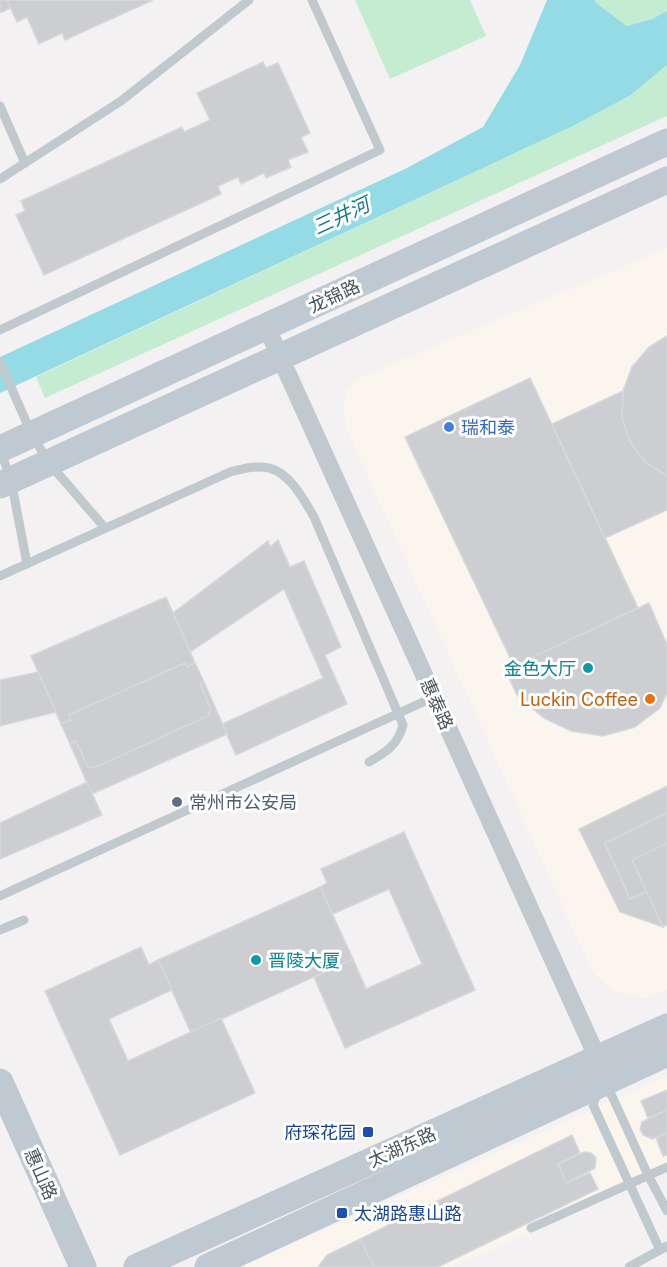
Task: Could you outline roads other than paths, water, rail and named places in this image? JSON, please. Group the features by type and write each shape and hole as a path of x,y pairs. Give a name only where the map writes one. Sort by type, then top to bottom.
{"main road":[{"name":"龙锦路","path":"0,450 667,142"},
{"name":"龙锦路","path":"6,483 667,180"},
{"name":"太湖东路","path":"213,1266 600,1071 667,1027"},
{"name":"太湖东路","path":"137,1267 600,1071 667,1053"},
{"name":"惠山路","path":"0,1082 83,1267"}],"street":[{"name":"惠泰路","path":"267,328 600,1071"}],"lane":[{"path":"0,179 121,101 249,0"},
{"path":"0,330 380,150 312,0"},
{"path":"0,106 25,164"},
{"path":"0,362 32,435 49,463 105,528"},
{"path":"0,450 27,564"},
{"path":"0,576 230,472 249,468 270,468 284,476 300,494 314,517 403,725 400,738 389,751 369,762"},
{"path":"0,896 434,697"},
{"path":"0,930 24,920"},
{"path":"600,1071 667,1211"},
{"path":"600,1071 593,1105 663,1248 629,1267"},
{"path":"531,1228 667,1167"}],"water":[{"name":"三井河","path":"547,0 595,0 627,26 652,19 667,11 667,65 631,95 571,127 0,393 0,357 405,169 483,127 520,65"}],"place":[{"name":"瑞和泰","path":"449,427"},
{"name":"金色大厅","path":"588,668"},
{"name":"Luckin Coffee","path":"650,699"},
{"name":"常州市公安局","path":"177,802"},
{"name":"晋陵大厦","path":"256,960"},
{"name":"府琛花园","path":"368,1132"},
{"name":"太湖路惠山路","path":"342,1213"}]}
